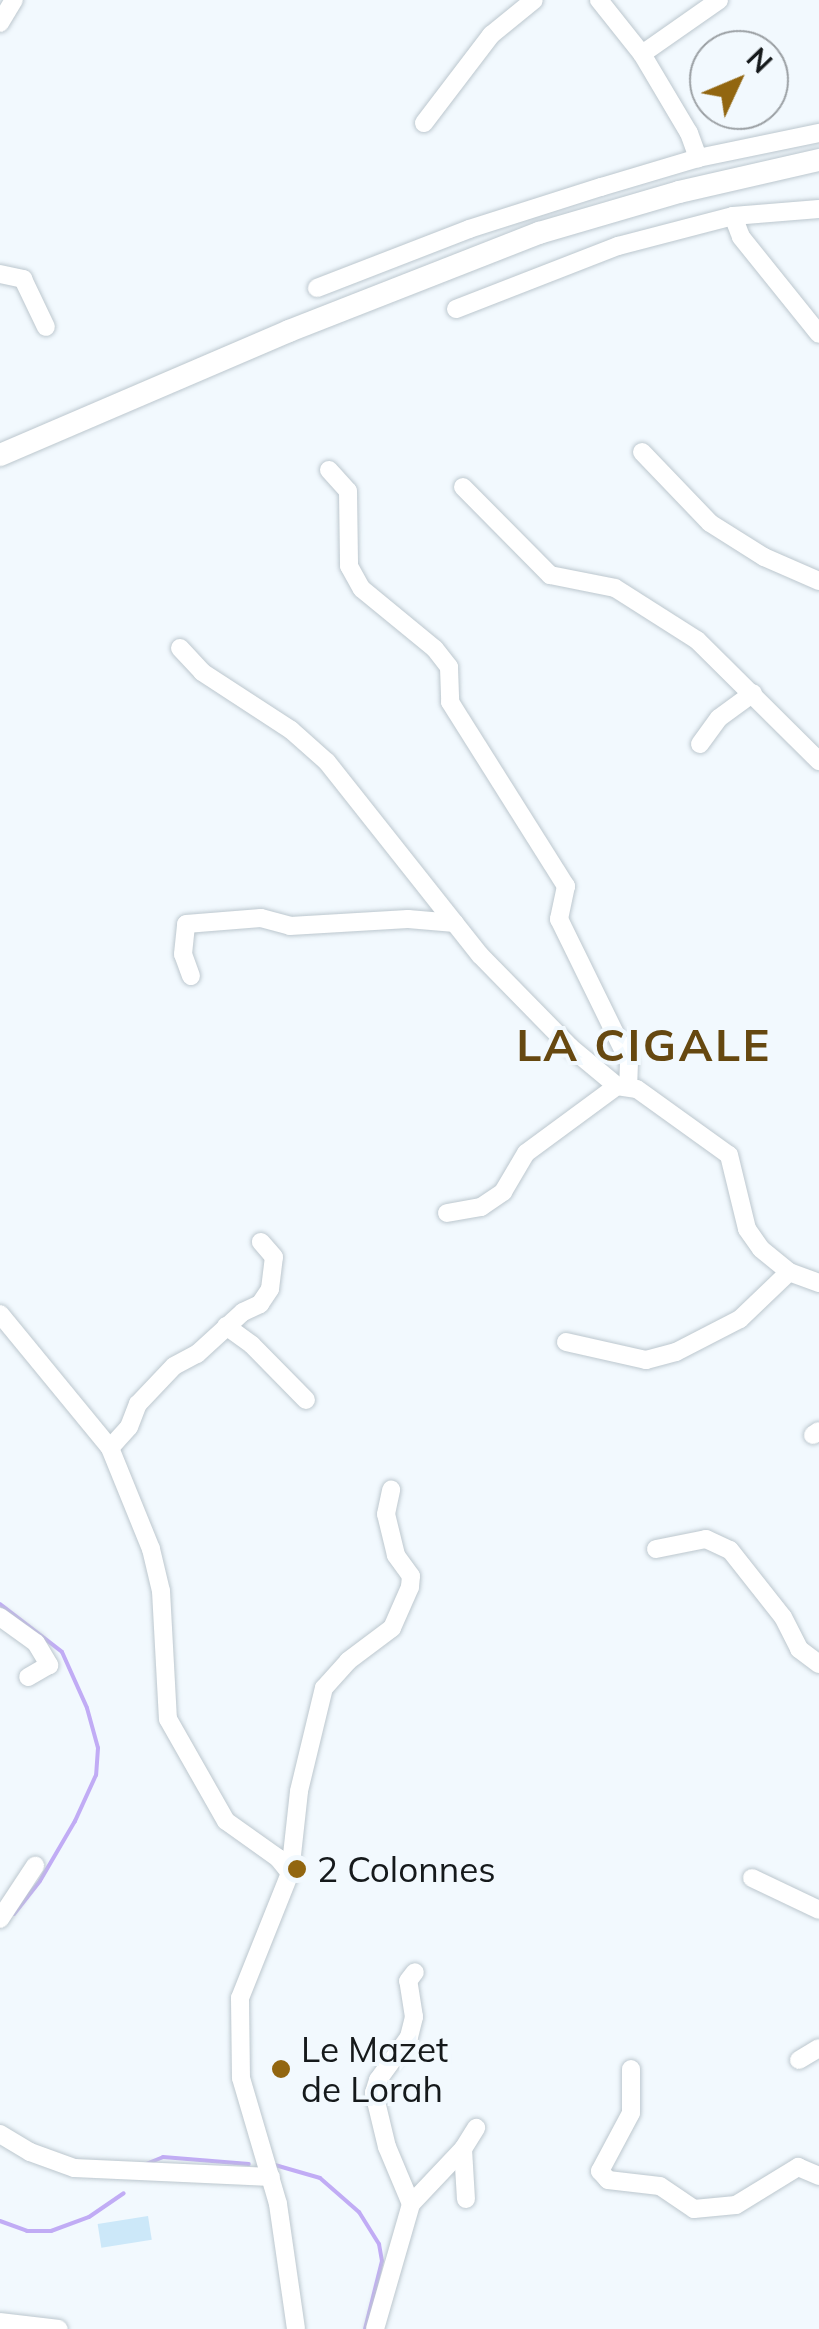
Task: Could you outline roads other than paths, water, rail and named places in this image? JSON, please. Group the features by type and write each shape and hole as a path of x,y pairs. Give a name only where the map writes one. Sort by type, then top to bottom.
{"main road":[{"path":"0,454 290,331 505,246 662,196 819,160"},
{"path":"0,468 378,310 530,252 666,210 819,174"}],"street":[{"path":"0,23 14,0"},
{"path":"424,123 491,35 534,0"},
{"path":"600,0 642,54 689,133 698,158"},
{"path":"642,54 719,0"},
{"path":"318,288 469,229 698,158 819,133"},
{"path":"456,309 618,246 733,216 819,209"},
{"path":"733,216 741,236 819,334"},
{"path":"0,274 23,280 46,327"},
{"path":"642,452 710,523 764,557 819,581"},
{"path":"329,470 348,491 350,566 362,589 435,648 449,667 450,702 566,886 559,919 630,1062 622,1086 526,1153 503,1192 481,1207 448,1213"},
{"path":"463,488 550,576 614,588 697,640 819,761"},
{"path":"180,648 236,698 306,742 454,922 549,1027 622,1086 728,1155 747,1229 772,1261 819,1283"},
{"path":"700,744 719,718 753,693"},
{"path":"191,976 183,954 186,924 262,918 290,926 408,918 454,922"},
{"path":"110,1448 150,1391 226,1326 260,1304 270,1289 274,1257 261,1242"},
{"path":"566,1342 646,1360 676,1352 740,1319 790,1272"},
{"path":"0,1314 110,1448 151,1549 161,1591 168,1719 226,1821 278,1858 290,1874"},
{"path":"226,1326 252,1345 306,1400"},
{"path":"296,2329 271,2177 241,2078 240,1998 290,1874 299,1792 324,1688 348,1662 392,1628 410,1588 411,1576 398,1560 389,1528 385,1506 391,1490"},
{"path":"656,1549 706,1539 730,1550 783,1617 799,1649 819,1664"},
{"path":"0,1617 36,1643 50,1665 28,1677"},
{"path":"0,1919 35,1866"},
{"path":"752,1878 819,1910"},
{"path":"410,2204 387,2147 374,2093 378,2080 409,2037 414,2017 408,1980 415,1972"},
{"path":"799,2060 819,2048"},
{"path":"632,2069 631,2113 600,2171 608,2180 660,2186 694,2208 736,2205 798,2168 819,2176"},
{"path":"375,2329 410,2204 463,2149 476,2128"},
{"path":"0,2134 30,2152 74,2168 271,2177"},
{"path":"463,2149 466,2199"},
{"path":"0,2322 59,2329"}],"waterway":[{"path":"0,1604 62,1652 87,1708 98,1748 96,1775 75,1821 40,1881 14,1914"},
{"path":"146,2164 163,2157 249,2164"},
{"path":"275,2165 320,2178 359,2212 379,2244 382,2261 365,2329"},
{"path":"0,2221 27,2231 51,2231 89,2217 124,2193"}],"place":[{"name":"2 Colonnes","path":"297,1869"},
{"name":"Le Mazet de Lorah","path":"281,2069"}],"district":[{"name":"LA CIGALE","path":"644,1045"}]}
